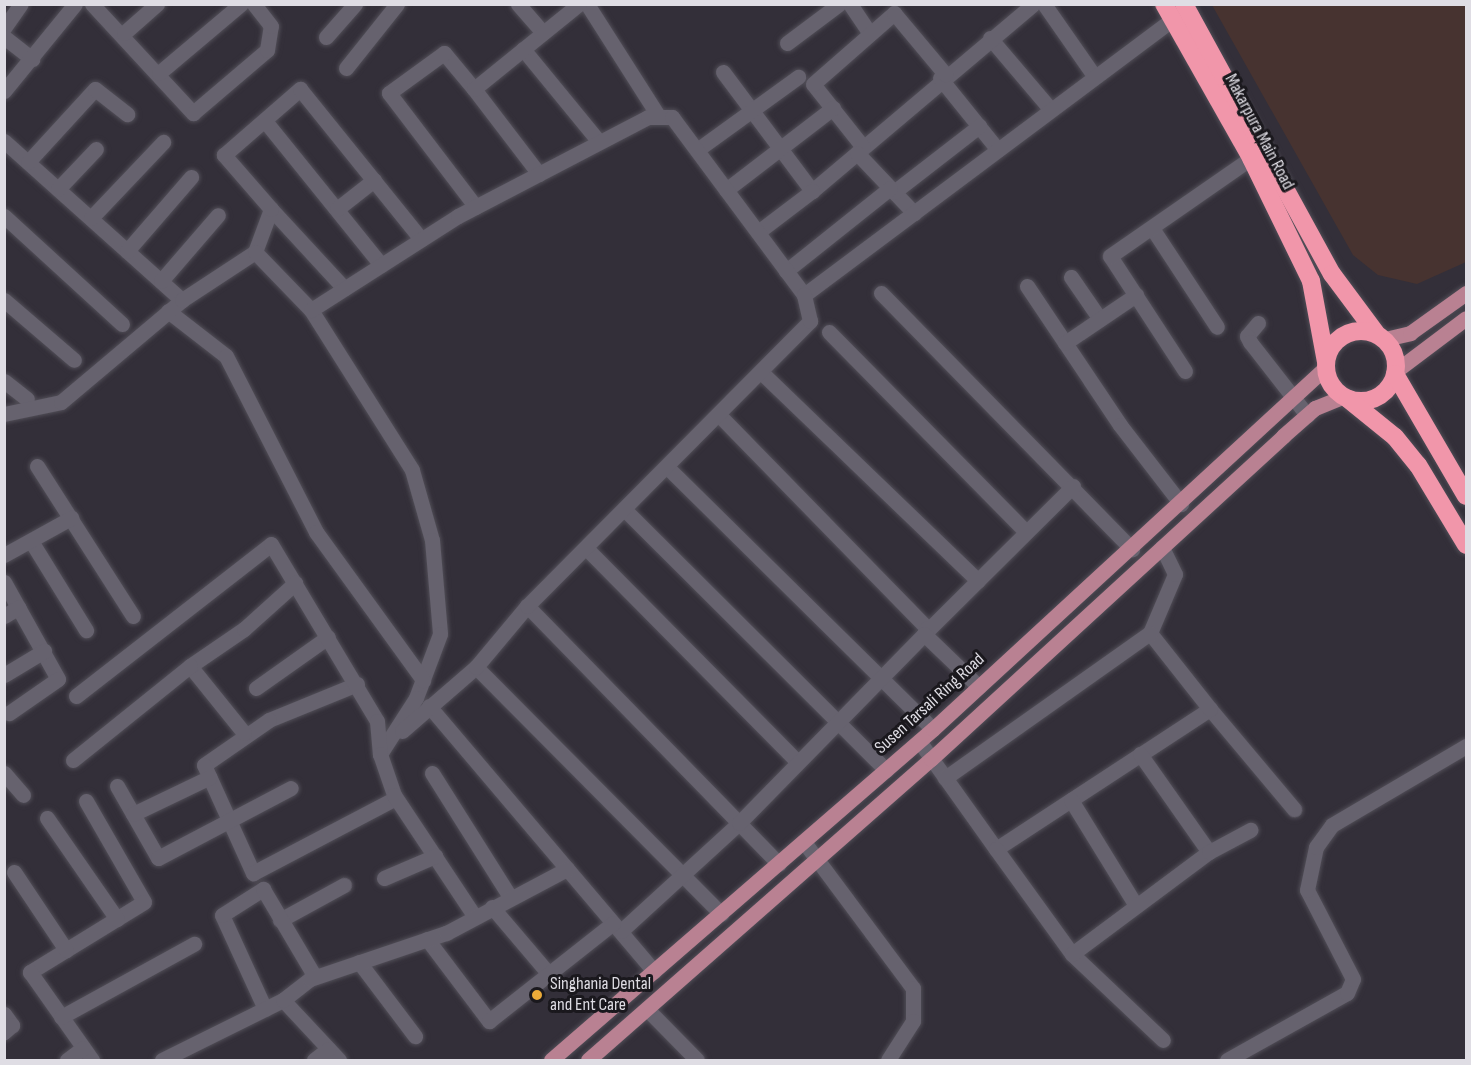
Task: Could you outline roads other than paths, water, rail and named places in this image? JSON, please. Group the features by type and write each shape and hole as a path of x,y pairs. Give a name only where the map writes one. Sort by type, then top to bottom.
{"highway":[{"name":"Makarpura Main Road","path":"1184,4 1332,274 1381,336"},
{"name":"Makarpura Main Road","path":"1168,12 1251,158 1311,281 1326,364"},
{"path":"1467,496 1396,372 1381,336 1344,335 1326,364 1330,384 1412,458 1467,545"},
{"path":"1345,397 1379,396 1396,372"}],"main road":[{"path":"1381,336 1410,333 1467,292"},
{"path":"1396,372 1464,325"},
{"name":"Susen Tarsali Ring Road","path":"551,1060 933,729 1181,504 1294,399 1326,364"},
{"path":"588,1060 932,759 1307,415 1345,397"}],"street":[{"path":"4,28 21,4"},
{"path":"4,91 75,4"},
{"path":"92,4 124,33 193,113 267,50 271,26 254,4"},
{"path":"124,33 157,4"},
{"path":"159,73 241,4"},
{"path":"326,37 355,4"},
{"path":"346,68 397,4"},
{"path":"518,4 543,33"},
{"path":"474,89 579,4"},
{"path":"586,4 659,117"},
{"path":"787,43 839,4"},
{"path":"850,4 870,34"},
{"path":"758,232 812,191 943,76 1033,4"},
{"path":"1044,4 1095,77"},
{"path":"804,295 1095,77 1168,12"},
{"path":"914,213 860,150 813,84 894,13 998,150"},
{"path":"4,37 32,59"},
{"path":"990,38 1051,110"},
{"path":"524,49 599,142"},
{"path":"476,207 389,93 444,53 539,174"},
{"path":"723,72 812,191"},
{"path":"697,150 798,77"},
{"path":"28,162 95,89 127,114"},
{"path":"344,288 224,155 300,89 421,239"},
{"path":"726,190 779,146 832,108"},
{"path":"311,310 421,239 476,207 599,142 659,117 672,117 804,295 810,321 720,416 527,606 476,667 429,706 380,754"},
{"path":"265,121 381,265"},
{"path":"786,271 979,126"},
{"path":"4,141 182,300"},
{"path":"91,218 163,142"},
{"path":"58,189 96,149"},
{"path":"1185,371 1110,256 1251,158"},
{"path":"127,251 191,177"},
{"path":"337,209 374,180"},
{"path":"4,414 61,402 182,300 255,252 271,209"},
{"path":"161,282 218,215"},
{"path":"4,216 122,324"},
{"path":"1152,228 1217,327"},
{"path":"255,252 311,310 412,470 432,540 440,634 423,680 380,754"},
{"path":"1071,277 1100,319"},
{"path":"1028,286 1065,343 1181,504"},
{"path":"881,293 1073,486 1132,549"},
{"path":"1065,343 1136,295"},
{"path":"4,300 74,360"},
{"path":"168,312 226,356 316,532 423,680"},
{"path":"1258,323 1247,336 1307,415"},
{"path":"829,332 1025,531"},
{"path":"761,372 978,581"},
{"path":"4,381 27,399"},
{"path":"720,416 927,628 924,634"},
{"path":"37,466 133,616"},
{"path":"667,467 879,680 933,729"},
{"path":"427,939 489,1021 549,974 617,927 739,823 1025,531 1073,486"},
{"path":"624,509 886,771"},
{"path":"4,555 71,518"},
{"path":"31,541 86,630"},
{"path":"76,696 271,544 377,720 380,754 396,798 475,917"},
{"path":"945,778 1150,633 1175,574 1162,547"},
{"path":"586,548 798,762"},
{"path":"4,582 58,679 9,713"},
{"path":"73,760 190,666 244,630 295,583"},
{"path":"527,606 779,864"},
{"path":"4,616 19,607"},
{"path":"1150,633 1294,809"},
{"path":"924,634 979,687"},
{"path":"256,688 328,637"},
{"path":"4,675 44,651"},
{"path":"190,666 244,733"},
{"path":"476,667 721,914"},
{"path":"315,977 253,873 232,819 204,765 244,733 357,684"},
{"path":"429,706 654,971"},
{"path":"996,849 1210,709"},
{"path":"919,741 1072,954 1163,1040"},
{"path":"1227,1060 1347,993 1353,979 1307,890 1316,847 1332,825 1467,746"},
{"path":"1140,754 1209,852"},
{"path":"4,773 24,795"},
{"path":"432,773 510,897"},
{"path":"133,814 210,777"},
{"path":"117,786 158,858 291,788"},
{"path":"253,873 396,798"},
{"path":"1071,800 1135,904"},
{"path":"67,1060 88,1054 30,972 144,902 86,801"},
{"path":"47,818 117,919"},
{"path":"1072,954 1135,904 1209,852 1250,830"},
{"path":"804,842 912,988 913,1021 888,1060"},
{"path":"384,878 435,856"},
{"path":"162,1060 184,1056 283,1000 315,977 427,939 567,869"},
{"path":"14,872 66,950"},
{"path":"280,920 344,885"},
{"path":"263,889 222,915 265,1009"},
{"path":"492,907 549,974"},
{"path":"61,1017 194,944"},
{"path":"359,962 415,1036"},
{"path":"283,1000 339,1060"},
{"path":"647,1009 697,1060"},
{"path":"4,1014 12,1025 4,1032"},
{"path":"314,1060 328,1048"}],"place":[{"name":"Singhania Dental and Ent Care","path":"537,995"}]}
